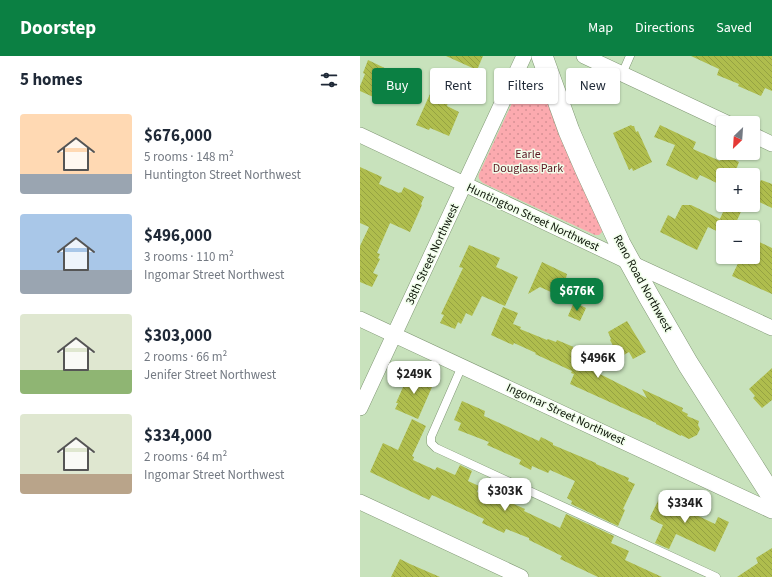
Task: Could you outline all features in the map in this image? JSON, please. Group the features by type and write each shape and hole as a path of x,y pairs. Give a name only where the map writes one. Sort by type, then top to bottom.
{"main road":[{"name":"Reno Road Northwest","path":"542,56 566,124 584,168 620,244 688,364 772,496"}],"street":[{"name":"38th Street Northwest","path":"360,408 524,56"},
{"path":"584,56 716,118"},
{"name":"Huntington Street Northwest","path":"360,135 772,328"},
{"path":"760,138 772,144"},
{"name":"Ingomar Street Northwest","path":"360,319 772,511"},
{"path":"360,502 521,577"}],"lane":[{"path":"622,74 630,56"},
{"path":"462,366 432,437 431,443 436,448 716,577"}],"green space":[{"name":"Earle Douglass Park","path":"512,104 549,104 564,144 602,227 602,232 599,235 595,235 483,183 479,179 479,174"}],"building":[{"path":"446,56 483,56 478,68 473,68"},
{"path":"691,56 772,56 772,91 765,88 761,96 738,86 739,84 717,75 719,69"},
{"path":"368,60 385,68 372,68 372,96 360,91 360,86 365,74 363,73"},
{"path":"430,94 430,104 448,104 447,106 459,112 449,136 430,128 429,130 416,125"},
{"path":"631,125 634,126 636,132 638,131 652,162 633,171 632,168 629,170 613,133"},
{"path":"660,125 696,142 693,149 716,160 735,160 739,162 737,168 716,168 716,183 700,175 697,180 666,165 675,145 654,137"},
{"path":"360,167 382,177 379,184 399,193 401,193 404,187 424,197 410,232 390,223 377,253 380,254 378,258 380,259 373,273 378,275 372,287 360,282 360,246 369,227 360,223"},
{"path":"761,180 772,184 772,208 760,202"},
{"path":"682,205 691,205 720,219 723,212 741,212 737,220 716,220 716,231 708,227 697,250 660,232 668,215 675,219"},
{"path":"760,242 772,248 772,294 732,276 738,264 760,264"},
{"path":"469,245 500,258 496,267 518,277 505,306 482,296 472,316 466,313 461,324 458,322 455,329 440,323 444,315 441,314 463,268 459,267"},
{"path":"542,262 567,274 566,278 571,281 564,298 540,287 528,294"},
{"path":"574,302 586,308 580,321 568,316"},
{"path":"503,307 518,313 513,324 521,327 520,329 547,340 556,342 557,340 576,348 572,358 599,370 596,372 647,398 642,389 683,408 682,411 688,414 687,416 699,421 698,425 700,429 697,435 689,439 681,436 570,384 574,374 571,373 572,371 514,343 513,345 491,335"},
{"path":"627,321 646,352 633,359 629,352 622,356 619,350 616,351 610,340 611,339 608,332"},
{"path":"772,368 772,400 762,408 753,398 755,396 749,389"},
{"path":"412,372 433,382 430,386 432,387 418,419 395,409 398,403 396,403 408,376 410,377"},
{"path":"462,401 485,411 484,416 539,441 541,437 553,443 553,445 629,478 628,481 635,484 623,509 625,510 618,526 571,504 572,501 567,498 575,481 550,470 548,473 532,466 531,470 519,464 521,460 487,445 489,442 458,430 461,423 454,420"},
{"path":"412,419 426,426 412,456 414,457 413,460 435,470 437,467 455,475 460,465 472,471 468,481 479,486 477,492 498,502 500,498 525,509 524,511 560,528 566,514 614,536 611,543 629,551 625,560 662,577 598,577 560,559 562,556 529,540 529,538 506,529 504,533 482,523 484,519 432,495 429,500 370,472 383,443 398,450"},
{"path":"663,491 691,504 688,511 715,524 718,517 729,522 715,552 676,534 669,549 655,543 663,525 650,519 650,517"},
{"path":"772,548 772,577 737,577 758,563 756,558"},
{"path":"400,559 410,564 440,577 391,577"}]}
